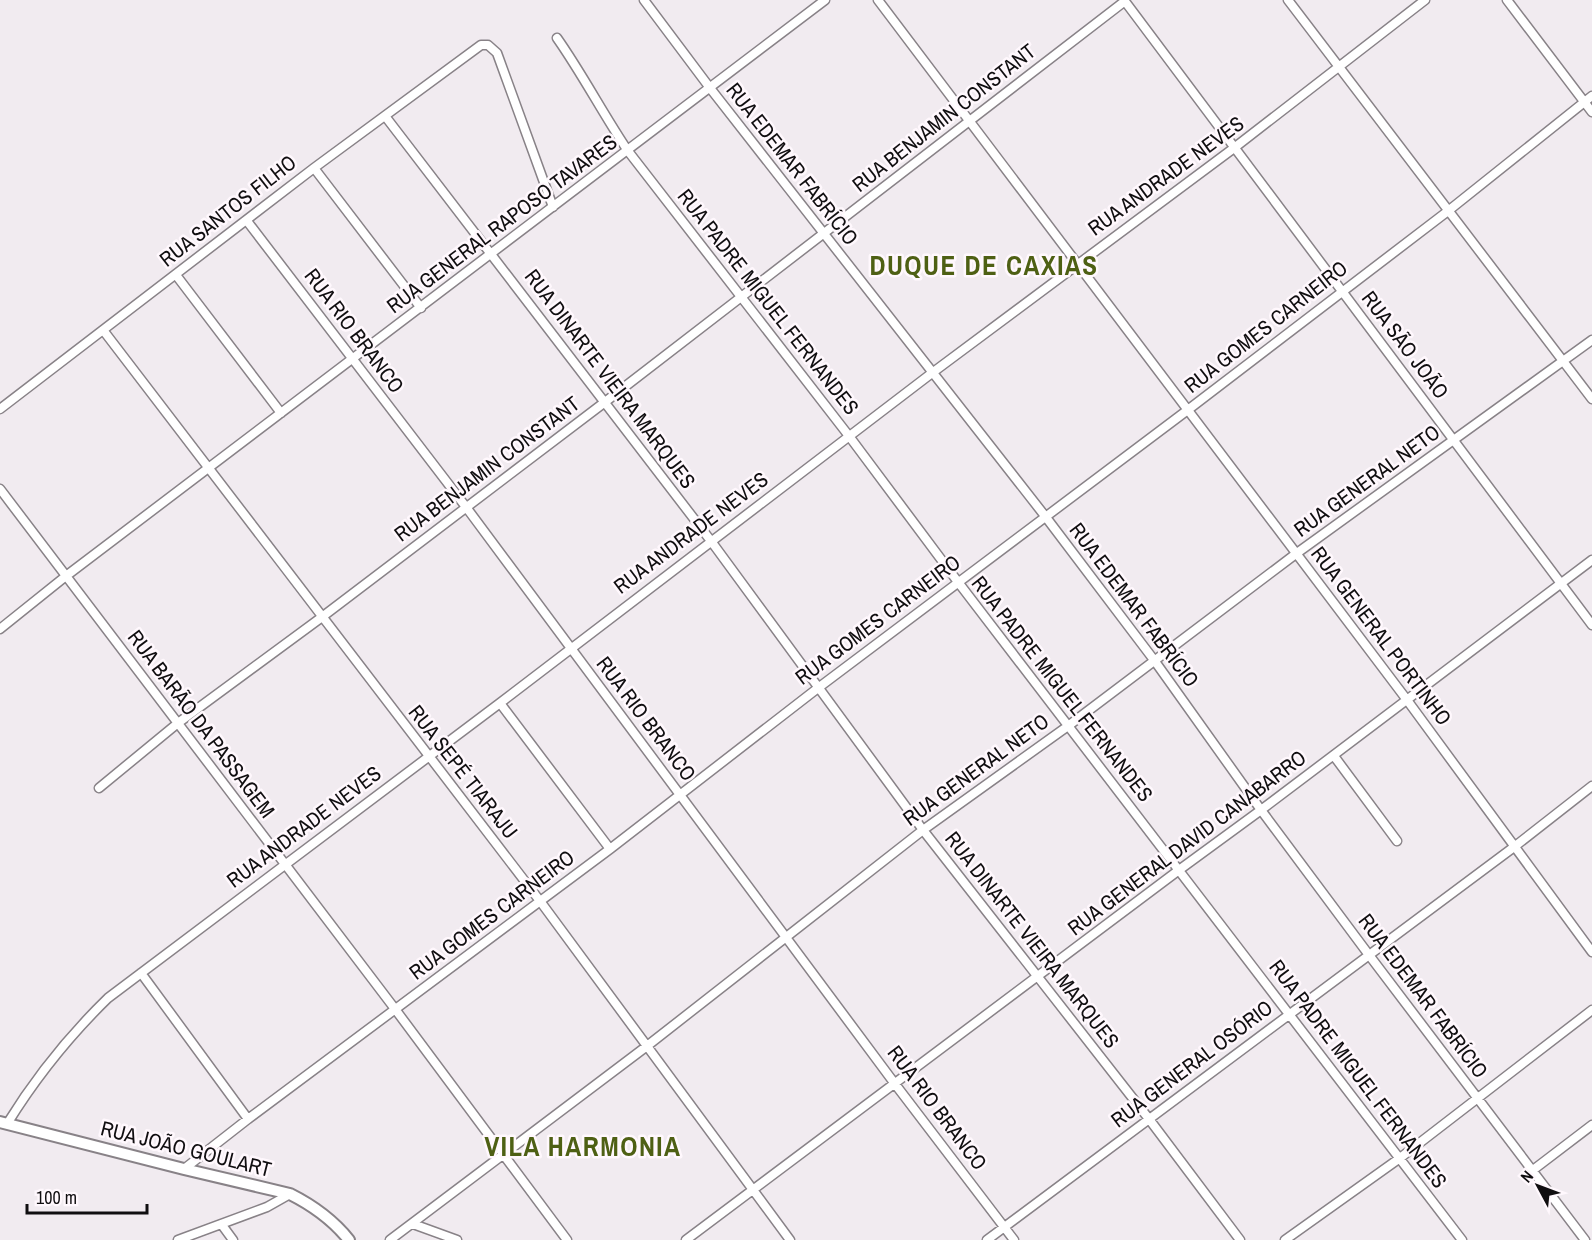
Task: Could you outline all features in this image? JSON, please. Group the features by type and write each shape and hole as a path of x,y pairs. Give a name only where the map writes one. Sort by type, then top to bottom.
{"street":[{"name":"RUA EDEMAR FABRÍCIO","path":"644,0 710,88 1045,516 1154,660 1261,810 1533,1170 1583,1240"},
{"name":"RUA GENERAL RAPOSO TAVARES","path":"0,629 66,576 825,0"},
{"name":"RUA GENERAL PORTINHO","path":"878,0 1189,409 1592,952"},
{"path":"1288,0 1592,399"},
{"name":"RUA ANDRADE NEVES","path":"4,1123 46,1065 80,1024 108,998 500,703 932,373 1339,69 1425,0"},
{"path":"1507,0 1592,112"},
{"name":"RUA BENJAMIN CONSTANT","path":"99,788 178,723 322,617 742,298 1124,1"},
{"name":"RUA SÃO JOÃO","path":"1124,1 1592,625"},
{"name":"RUA PADRE MIGUEL FERNANDES","path":"557,38 581,72 607,120 628,150 1462,1240"},
{"name":"RUA SANTOS FILHO","path":"0,410 314,168 481,45 488,45 497,52 553,207"},
{"name":"RUA GOMES CARNEIRO","path":"184,1169 681,796 818,688 1189,409 1448,211 1592,96"},
{"name":"RUA DINARTE VIEIRA MARQUES","path":"385,116 711,542 923,830 1149,1119 1240,1240"},
{"path":"314,168 422,308"},
{"name":"RUA RIO BRANCO","path":"247,221 466,507 895,1084 1014,1240"},
{"path":"176,275 281,413"},
{"name":"RUA SEPÉ TIARAJU","path":"103,330 540,901 790,1240"},
{"name":"RUA GENERAL NETO","path":"390,1240 647,1046 923,830 1592,340"},
{"name":"RUA BARÃO DA PASSAGEM","path":"0,489 395,1009 567,1240"},
{"name":"RUA GENERAL DAVID CANABARRO","path":"686,1240 1334,756 1592,560"},
{"path":"500,703 610,849"},
{"path":"1334,756 1397,840"},
{"name":"RUA GENERAL OSÓRIO","path":"987,1240 1514,847 1592,786"},
{"path":"141,973 248,1119"},
{"path":"1285,1240 1479,1099 1592,1010"},
{"name":"RUA JOÃO GOULART","path":"4,1123 290,1194 338,1226 349,1240"},
{"path":"1533,1170 1592,1125"},
{"path":"178,1240 267,1208 290,1194"},
{"path":"413,1224 457,1240"},
{"path":"222,1225 233,1240"},
{"path":"1583,1240 1592,1232"}],"district":[{"name":"DUQUE DE CAXIAS","path":"984,266"},
{"name":"VILA HARMONIA","path":"583,1147"}]}
